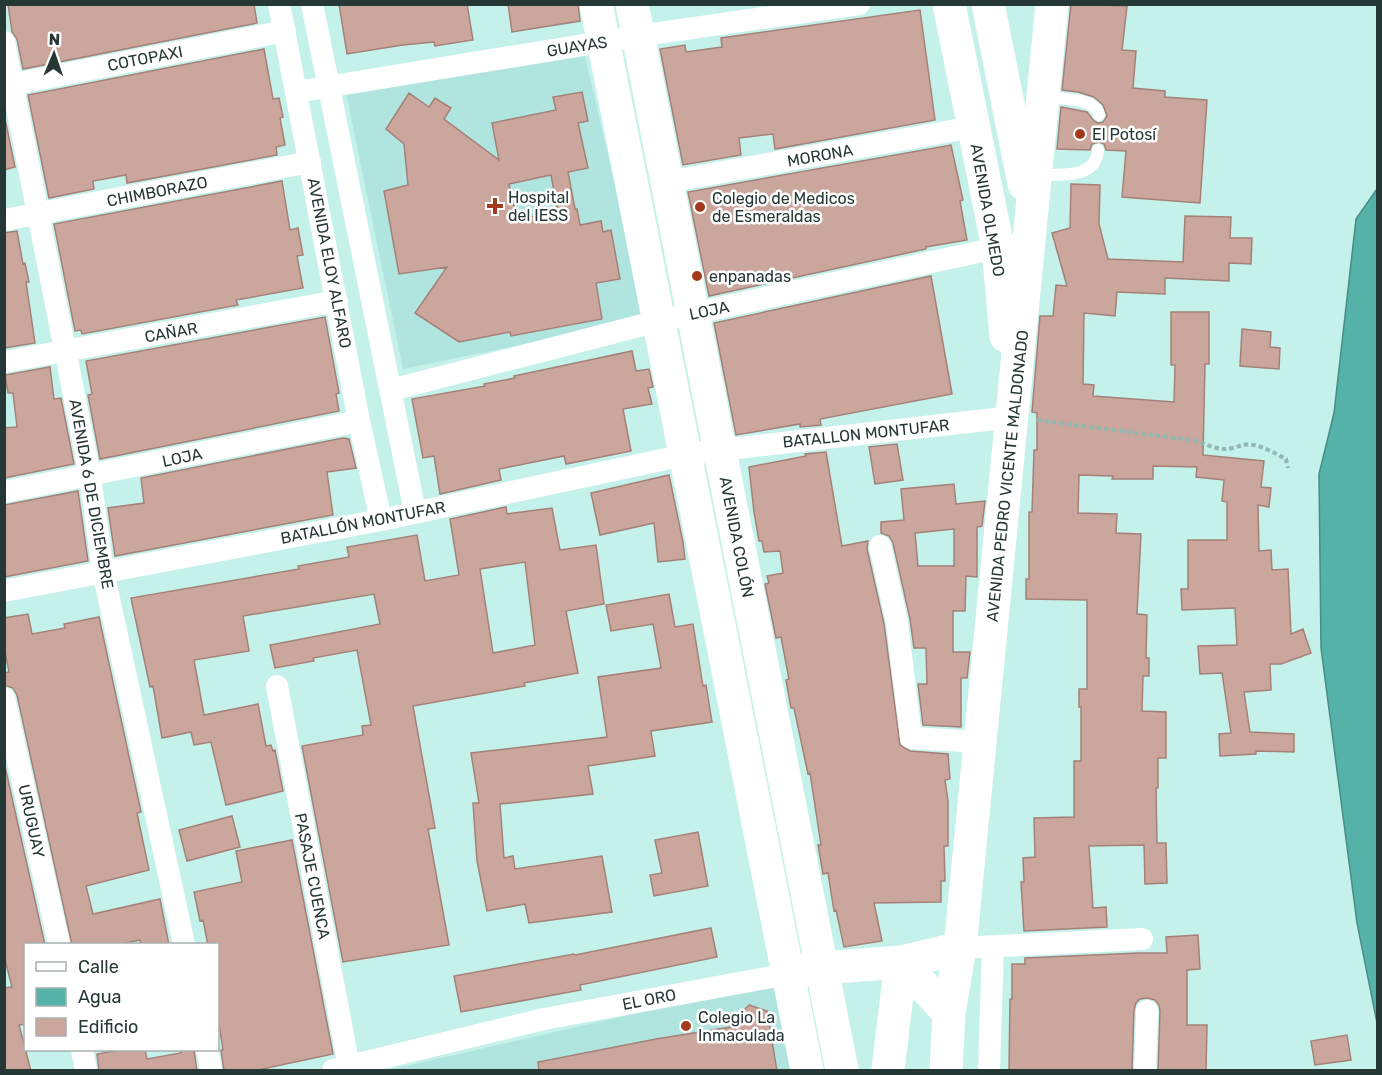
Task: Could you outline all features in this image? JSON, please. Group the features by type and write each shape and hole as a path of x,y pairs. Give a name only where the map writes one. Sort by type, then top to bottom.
{"street":[{"name":"AVENIDA ELOY ALFARO","path":"279,4 359,421 381,520"},
{"name":"AVENIDA ELOY ALFARO","path":"312,4 415,512"},
{"path":"596,4 807,1071"},
{"name":"GUAYAS","path":"296,92 603,41 635,20 859,4"},
{"name":"AVENIDA OLMEDO","path":"949,4 998,249 1013,417"},
{"path":"988,4 1031,230"},
{"name":"AVENIDA PEDRO VICENTE MALDONADO","path":"949,1013 960,948 1031,230 1034,175 1053,4"},
{"name":"AVENIDA COLÓN","path":"635,20 842,1071"},
{"name":"COTOPAXI","path":"9,85 285,31"},
{"name":"AVENIDA 6 DE DICIEMBRE","path":"4,42 9,85 39,213 67,351 90,476 104,571 184,943"},
{"name":"MORONA","path":"667,182 974,127"},
{"name":"CHIMBORAZO","path":"4,220 310,162"},
{"name":"LOJA","path":"391,390 658,321 998,249 1031,230"},
{"name":"CAÑAR","path":"4,362 337,302"},
{"name":"BATALLON MONTUFAR","path":"720,450 1013,417"},
{"name":"LOJA","path":"4,492 359,421"},
{"name":"BATALLÓN MONTUFAR","path":"4,591 381,520 685,455 720,450"},
{"path":"880,546 897,621 911,738 980,742"},
{"name":"PASAJE CUENCA","path":"277,686 341,1069"},
{"name":"URUGUAY","path":"4,698 59,943"},
{"path":"960,948 1142,939"},
{"path":"989,1071 993,947"},
{"name":"EL ORO","path":"341,1069 544,1019 822,968 901,962 960,948"},
{"path":"901,962 949,1013 946,1071"},
{"path":"888,1071 901,962"},
{"path":"1145,1071 1146,1011"},
{"path":"82,1051 86,1071"},
{"path":"207,1051 211,1071"}],"lane":[{"path":"1043,96 1092,105 1099,115"},
{"path":"1034,175 1077,174 1088,170 1098,157 1098,150"}],"path":[{"path":"1013,417 1197,441 1217,450 1243,445 1252,446 1268,450 1287,459 1288,468"}],"shaded area":[{"name":"Hospital del IESS","path":"585,56 646,319 403,369 346,93"},
{"name":"Colegio La Inmaculada","path":"779,981 795,1070 388,1070"}],"water":[{"path":"1377,189 1377,1023 1357,923 1321,648 1319,474 1334,413 1356,219"}],"building":[{"path":"8,4 254,4 257,23 23,69 17,39 12,32"},
{"path":"339,4 467,4 473,40 435,46 434,42 403,45 347,54"},
{"path":"508,4 578,4 580,21 512,32"},
{"path":"1071,4 1127,6 1122,50 1136,51 1133,88 1165,91 1165,97 1207,100 1200,203 1122,197 1126,151 1106,150 1104,144 1099,142 1092,144 1090,150 1057,149 1061,107 1087,112 1098,123 1103,122 1107,116 1103,105 1094,97 1062,90"},
{"path":"920,10 935,120 775,149 773,134 739,138 741,155 683,165 660,49 685,45 686,52 722,47 721,38"},
{"path":"264,49 273,99 279,98 283,117 280,118 285,145 276,147 277,155 127,183 126,175 93,181 94,189 49,198 28,95"},
{"path":"582,92 588,121 578,123 588,168 568,172 575,209 577,209 580,225 601,221 603,232 611,230 620,279 596,283 602,319 511,336 510,332 459,342 415,313 447,267 399,274 384,191 408,185 404,144 386,129 409,93 429,107 435,98 451,108 444,119 499,160 492,123 556,110 553,97","holes":["551,175 558,212 517,219 509,184"]},
{"path":"4,114 15,167 4,170"},
{"path":"951,145 963,200 960,201 967,240 926,247 926,249 709,296 688,192"},
{"path":"282,181 290,230 298,228 303,255 297,256 303,288 236,300 238,305 82,334 81,330 75,331 54,224"},
{"path":"1071,184 1100,185 1099,224 1108,259 1183,262 1185,216 1231,217 1230,238 1252,238 1251,264 1229,263 1229,281 1165,278 1165,294 1117,292 1115,316 1084,313 1083,384 1094,385 1093,396 1174,402 1175,365 1171,365 1171,312 1209,312 1209,364 1205,364 1203,455 1264,461 1261,487 1271,488 1269,507 1258,505 1259,551 1271,550 1272,570 1288,569 1291,634 1303,629 1311,653 1281,664 1270,664 1271,690 1244,692 1250,732 1294,734 1294,752 1256,751 1256,754 1220,756 1219,734 1231,733 1222,673 1200,674 1198,646 1237,645 1235,608 1182,610 1181,589 1188,589 1188,540 1227,540 1227,502 1222,501 1224,480 1196,477 1197,467 1153,466 1153,479 1112,479 1113,476 1079,475 1078,513 1117,514 1116,533 1141,534 1137,614 1147,615 1146,658 1149,658 1149,676 1143,676 1142,711 1166,712 1166,758 1158,758 1158,788 1156,788 1157,843 1166,843 1167,883 1145,884 1144,845 1089,846 1093,908 1106,907 1107,927 1024,931 1021,882 1024,882 1023,858 1035,857 1034,818 1074,817 1074,761 1081,761 1079,689 1087,689 1087,600 1026,599 1026,579 1029,579 1029,512 1032,512 1034,450 1037,450 1037,413 1032,412 1040,316 1053,316 1056,285 1067,286 1052,233 1070,228"},
{"path":"17,231 29,282 26,282 35,343 4,348 4,233"},
{"path":"931,276 952,394 820,419 821,425 800,427 800,424 736,435 714,323"},
{"path":"325,317 339,393 336,394 339,411 100,459 88,395 92,394 86,361"},
{"path":"1242,329 1271,332 1270,347 1280,348 1279,369 1240,366"},
{"path":"632,351 636,371 649,369 653,387 648,388 652,404 623,409 631,451 566,464 564,456 499,469 501,480 440,494 434,456 423,458 412,399 485,386 484,384 515,378 514,376"},
{"path":"50,367 54,399 61,398 74,464 4,478 4,428 17,427 13,393 8,393 5,375"},
{"path":"343,438 349,439 356,468 327,472 333,515 115,556 108,508 144,503 141,478"},
{"path":"897,444 903,480 875,484 869,447"},
{"path":"826,452 842,546 868,541 867,549 884,624 900,745 910,751 948,754 950,779 945,780 948,801 948,846 944,846 945,881 941,881 941,902 874,903 882,941 844,947 836,910 834,911 828,873 823,874 810,773 808,774 794,708 791,708 786,680 789,679 781,637 776,638 765,584 769,583 767,576 783,573 780,551 764,552 762,541 759,541 749,467 806,456 805,454"},
{"path":"669,475 685,559 658,562 654,523 600,535 591,493"},
{"path":"954,484 956,504 985,501 982,526 977,527 977,577 966,576 965,611 953,611 953,652 970,652 967,678 961,678 961,727 923,725 918,684 927,684 926,648 914,648 893,543 889,536 881,533 881,522 904,520 901,489","holes":["954,529 954,566 918,566 915,533"]},
{"path":"78,491 88,561 4,577 4,505"},
{"path":"506,507 507,514 552,508 560,550 596,545 604,604 566,611 578,673 524,683 525,686 413,706 435,828 428,829 449,945 343,962 302,746 363,735 362,726 371,725 357,650 275,668 270,645 380,624 374,594 243,616 249,651 194,660 204,715 258,704 266,746 271,745 273,751 275,750 283,791 226,805 211,742 194,745 191,732 162,738 153,686 150,687 131,598 299,569 298,566 349,557 347,547 417,535 425,581 459,575 450,519","holes":["525,562 535,645 493,653 480,569"]},
{"path":"669,594 675,627 693,624 703,686 706,685 712,722 651,731 655,756 588,766 593,794 500,804 504,858 513,856 515,869 602,856 612,912 529,923 525,904 487,911 477,861 473,803 479,803 471,753 607,737 598,677 661,668 653,624 611,631 606,605"},
{"path":"28,614 32,634 65,628 64,624 99,617 141,812 137,813 149,870 86,886 93,914 160,899 169,943 141,943 140,940 126,943 72,943 17,695 13,688 4,685 4,673 9,672 4,647 4,618"},
{"path":"4,762 45,943 24,943 24,1024 19,1025 31,1071 4,1071 4,988 12,987 4,956"},
{"path":"232,816 240,847 187,861 179,830"},
{"path":"698,832 708,886 654,896 650,875 662,873 655,840"},
{"path":"292,840 333,1054 253,1071 224,1071 219,1024 219,943 208,943 194,892 242,882 236,851"},
{"path":"711,928 717,957 580,985 581,990 461,1012 454,976"},
{"path":"1198,935 1200,969 1187,970 1187,1025 1207,1025 1206,1071 1158,1071 1160,1011 1155,1000 1147,998 1140,999 1134,1010 1132,1071 1009,1071 1012,964 1025,964 1025,958 1167,953 1166,937"},
{"path":"749,1005 767,1011 777,1071 539,1071 538,1062 737,1026 736,1018"},
{"path":"1347,1035 1351,1060 1315,1065 1311,1041"},
{"path":"114,1051 145,1051 147,1059 181,1053 180,1051 194,1051 197,1071 99,1071 97,1054"}],"place":[{"name":"El Potosí","path":"1080,134"},
{"name":"Hospital del IESS","path":"495,206"},
{"name":"Colegio de Medicos de Esmeraldas","path":"700,207"},
{"name":"enpanadas","path":"697,276"},
{"name":"Colegio La Inmaculada","path":"686,1026"}]}
